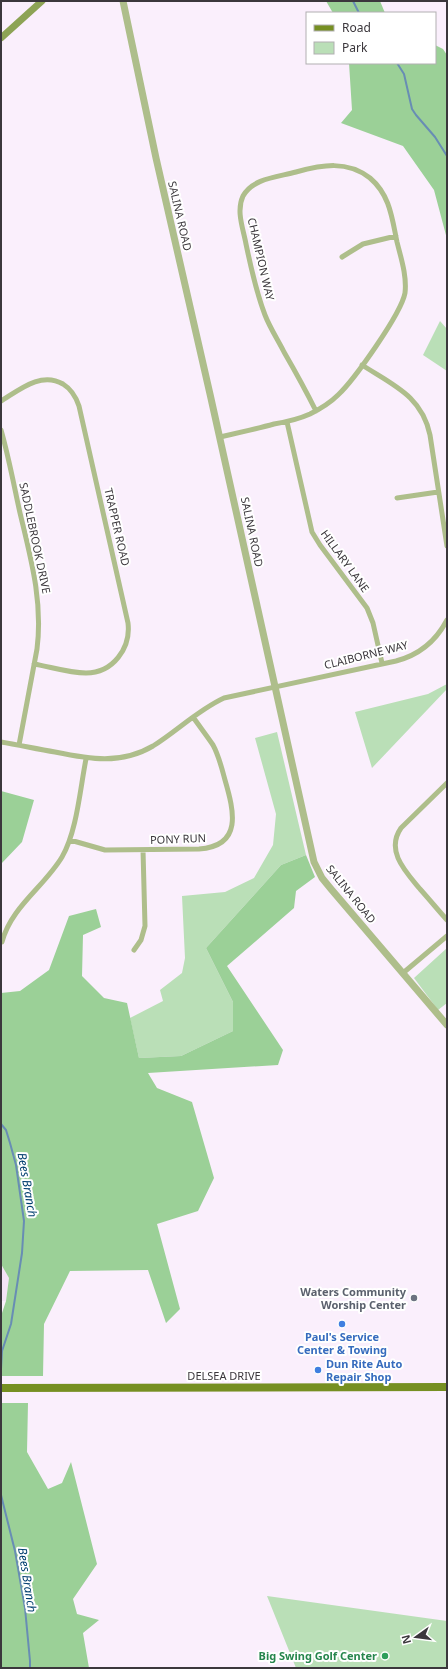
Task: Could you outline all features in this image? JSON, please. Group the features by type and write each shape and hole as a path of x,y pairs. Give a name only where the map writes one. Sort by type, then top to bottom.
{"main road":[{"path":"1,38 42,1"},
{"name":"DELSEA DRIVE","path":"1,1388 447,1387"}],"street":[{"name":"SALINA ROAD","path":"123,1 156,158 220,437 312,854 318,870 331,889 447,1025"},
{"name":"CHAMPION WAY","path":"220,437 287,422 316,411 337,396 362,365 395,317 403,299 405,287 404,273 390,207 377,185 365,174 343,166 319,166 260,181 243,197 240,209 240,216 258,295 270,326 316,411"},
{"path":"342,257 363,244 396,236"},
{"path":"362,365 408,396 418,404 422,411 428,426 447,546"},
{"name":"TRAPPER ROAD","path":"1,401 31,383 46,379 61,383 70,389 76,397 128,623 128,634 124,649 116,660 101,670 84,673 34,664"},
{"name":"HILLARY LANE","path":"287,422 312,532 367,608 373,623 382,663"},
{"name":"SADDLEBROOK DRIVE","path":"1,430 37,591 39,633 19,745"},
{"path":"397,498 438,492"},
{"name":"CLAIBORNE WAY","path":"1,742 86,759 116,759 139,753 154,745 208,706 224,698 404,659 423,649 439,633 447,620"},
{"name":"PONY RUN","path":"70,840 105,850 143,850 211,848 226,838 232,827 234,816 219,758 213,746 193,717"},
{"path":"2,942 6,928 12,918 55,868 66,849 70,840 86,759"},
{"path":"447,783 401,828 395,843 400,865 447,920"},
{"path":"134,950 141,940 145,926 143,850"},
{"path":"403,973 447,936"}],"shaded area":[{"path":"1,1264 9,1278 6,1301 1,1301"}],"green space":[{"path":"326,1 380,1 385,12 332,12"},
{"path":"436,46 443,49 447,55 447,239 434,190 403,146 341,123 352,110 349,64 436,64"},
{"path":"440,321 447,329 447,371 423,355"},
{"path":"447,684 447,689 372,768 355,712 428,694"},
{"path":"277,732 306,855 281,865 206,948 233,1002 233,1031 181,1056 139,1058 130,1018 163,1001 160,990 182,973 185,958 182,896 225,892 254,878 273,845 276,814 255,738"},
{"path":"1,791 34,800 22,842 1,864"},
{"path":"306,855 315,877 296,891 294,908 227,966 283,1050 278,1065 148,1073 157,1088 192,1102 214,1178 198,1211 157,1224 180,1309 166,1323 148,1270 70,1271 44,1324 43,1376 1,1376 1,1316 6,1301 9,1278 1,1264 1,993 20,991 49,970 69,916 96,909 101,927 83,935 82,976 104,998 127,1003 139,1058 181,1056 233,1031 233,1002 206,948 281,865"},
{"path":"447,948 447,1003 438,1010 414,978"},
{"path":"1,1403 28,1403 27,1452 48,1489 62,1483 71,1462 97,1564 73,1599 77,1614 99,1620 83,1633 89,1668 1,1668"},
{"path":"267,1596 447,1621 447,1668 296,1668"}],"waterway":[{"path":"353,1 358,12"},
{"path":"398,64 404,74 412,109 435,137 447,156"},
{"name":"Bees Branch","path":"1,1124 6,1130 16,1165 24,1221 22,1253 11,1324 2,1351 1,1369"},
{"name":"Bees Branch","path":"1,1495 15,1551 25,1608 30,1668"}],"place":[{"name":"Waters Community Worship Center","path":"414,1298"},
{"name":"Paul's Service Center & Towing","path":"342,1324"},
{"name":"Dun Rite Auto Repair Shop","path":"318,1370"},
{"name":"Big Swing Golf Center","path":"385,1656"}]}
